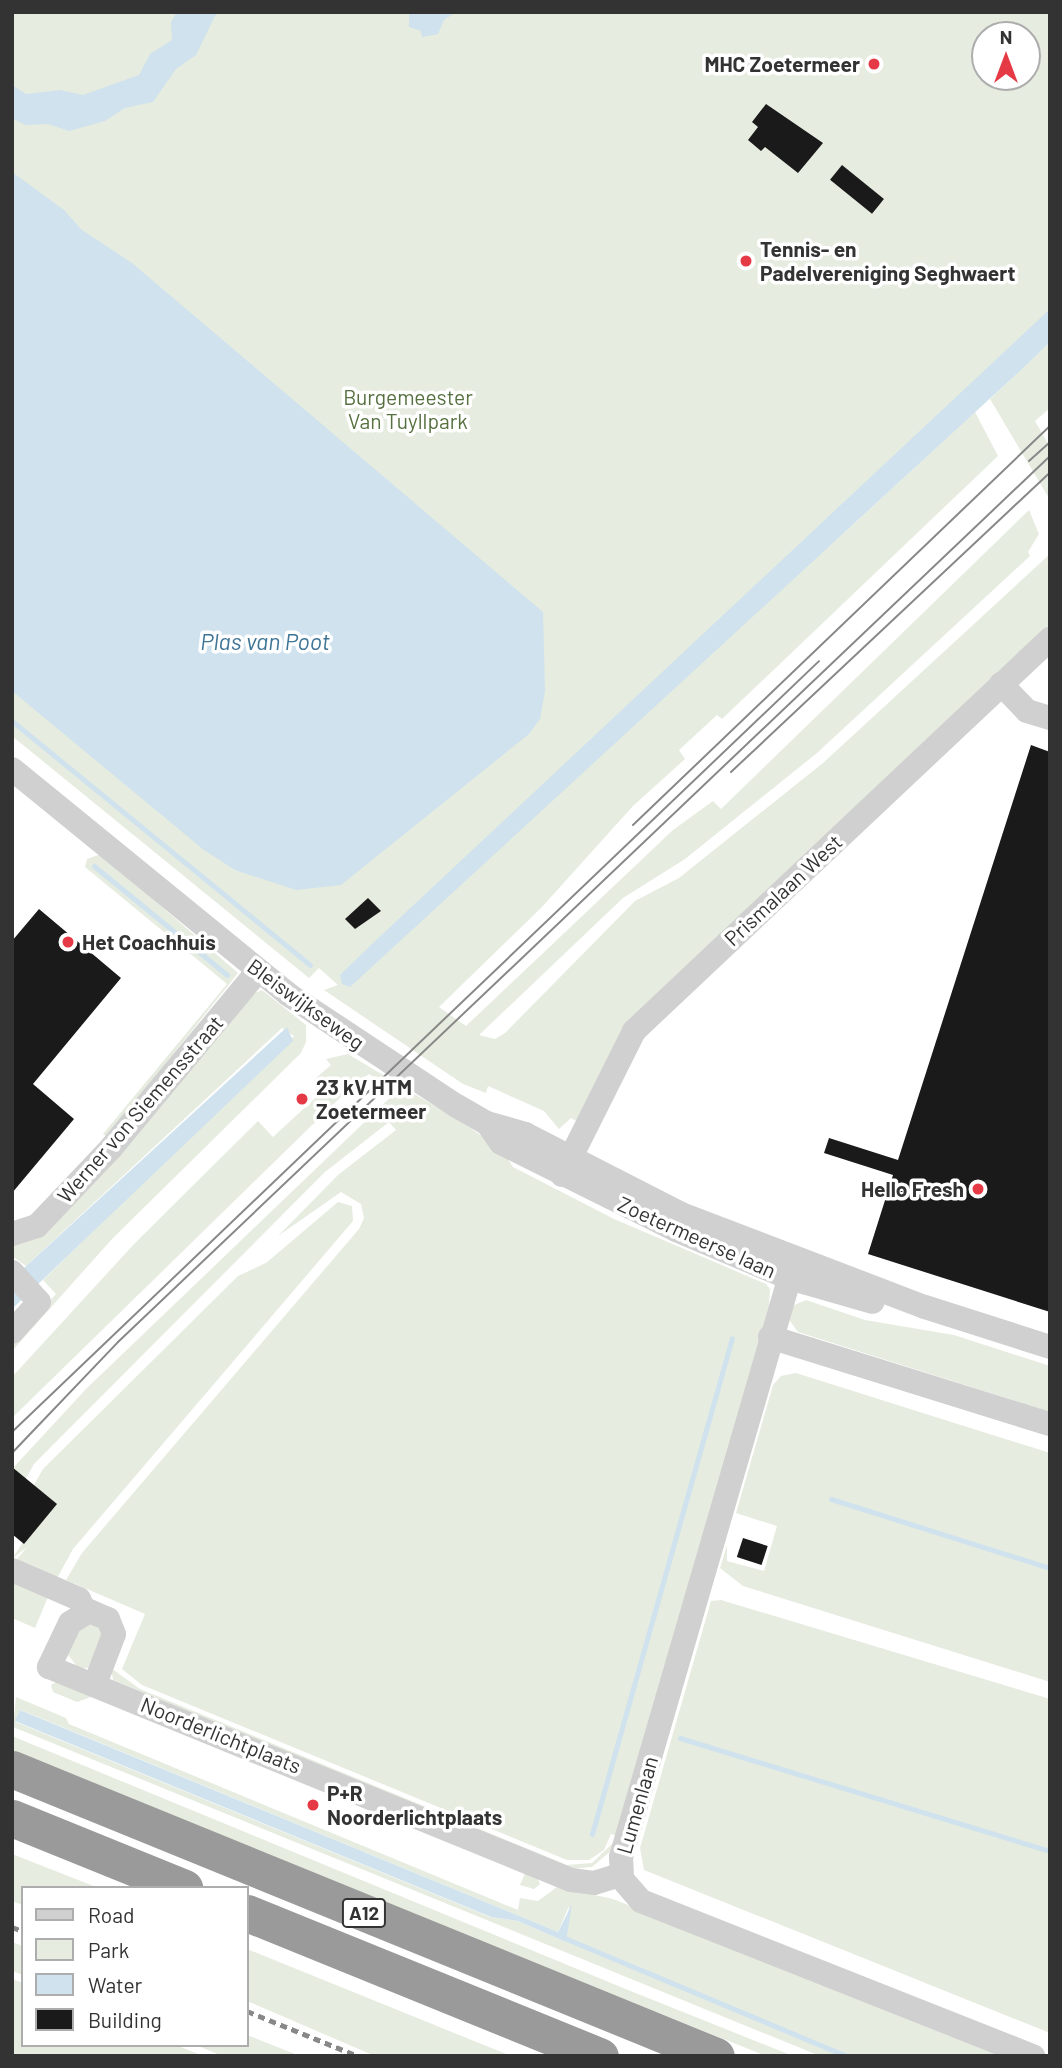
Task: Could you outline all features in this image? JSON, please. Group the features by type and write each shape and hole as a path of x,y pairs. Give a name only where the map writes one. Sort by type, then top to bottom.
{"highway":[{"name":"A12","path":"12,1769 716,2056"},
{"path":"12,1818 179,1886"},
{"name":"A12","path":"248,1913 600,2056"}],"street":[{"name":"Prismalaan West","path":"566,1167 634,1031 1050,639"},
{"path":"1001,684 1027,711 1050,718"},
{"name":"Bleiswijkseweg","path":"12,769 258,971 443,1098"},
{"name":"Werner von Siemensstraat","path":"12,1234 37,1226 111,1147 258,971"},
{"name":"Zoetermeerse laan","path":"443,1098 487,1123 511,1128 566,1167 681,1214 792,1269 925,1307 1050,1347"},
{"name":"Lumenlaan","path":"792,1269 770,1337 621,1857 621,1875 629,1892 641,1901 1033,2056"},
{"path":"12,1332 39,1302 19,1280"},
{"path":"770,1337 1050,1424"},
{"path":"12,1570 79,1599 85,1612 102,1615 114,1632 95,1684"},
{"name":"Noorderlichtplaats","path":"85,1612 70,1623 49,1667 571,1880 594,1883 621,1875"}],"green space":[{"name":"Burgemeester Van Tuyllpark","path":"12,12 1050,12 1050,320 832,544 975,412 998,456 722,719 717,715 679,750 685,759 633,806 542,907 439,1007 466,1026 673,830 713,801 721,809 1029,510 1039,534 1028,552 1030,556 817,753 685,859 623,898 479,1035 495,1039 505,1033 635,901 679,878 823,763 1050,554 1050,628 644,1006 578,1122 571,1118 559,1129 544,1111 488,1086 486,1093 463,1084 324,990 338,985 319,968 309,978 12,736"},
{"path":"1050,342 1050,408 1035,421 1050,447 1050,500 990,399"},
{"path":"101,854 238,973 107,1137 103,1134 227,984 85,867 87,859"},
{"path":"262,990 306,1025 306,1042 301,1053 112,1239 12,1351 12,1341 56,1294 43,1280 294,1036 282,1028 26,1266 12,1256 12,1243 253,994"},
{"path":"348,1054 466,1125 502,1150 513,1167 614,1219 766,1284 770,1289 769,1306 618,1836 611,1834 604,1850 589,1860 567,1860 142,1685 122,1669 145,1614 66,1580 82,1553 359,1229 364,1218 361,1204 341,1192 278,1236 338,1175 396,1130 389,1122 325,1172 34,1464 23,1484 12,1537 12,1469 87,1388 396,1092 369,1074 346,1092 12,1418 12,1377 135,1243 258,1121 273,1137 325,1089 316,1078 331,1065 326,1059"},
{"path":"338,1202 352,1206 353,1221 73,1549 55,1582 13,1564 27,1547 12,1559 23,1542 34,1485 43,1469 238,1276 266,1263"},
{"path":"806,1300 865,1320 954,1335 1050,1366 1050,1412 798,1332 787,1317 792,1306"},
{"path":"796,1373 1050,1453 1050,1682 743,1586 720,1568 727,1545 727,1561 764,1571 777,1526 736,1513 773,1385 781,1376"},
{"path":"12,1576 50,1592 35,1628 12,1618"},
{"path":"721,1600 1050,1699 1050,2033 644,1870 640,1848 711,1601"},
{"path":"86,1621 105,1632 88,1668 78,1668 66,1652"},
{"path":"111,1668 140,1689 567,1865 592,1863 613,1843 612,1850 592,1867 571,1869 113,1680"},
{"path":"58,1681 109,1698 536,1875 540,1884 534,1889 520,1885 525,1873 94,1696 77,1702 53,1692 51,1685"},
{"path":"16,1697 66,1718 69,1724 518,1910 520,1898 538,1901 557,1887 613,1899 1004,2056 820,2056 13,1727","holes":["21,1710 558,1932 569,1906 566,1942 518,1921 490,1917 16,1722"]},
{"path":"12,1736 793,2056 766,2056 71,1776 12,1750"},
{"path":"12,1854 93,1886 21,1886 21,1904 12,1901"},
{"path":"12,1942 21,1945 21,1974 12,1971"},
{"path":"248,1949 511,2056 375,2056 248,2001"},
{"path":"12,1979 21,1982 21,2047 181,2047 203,2056 12,2056"},
{"path":"248,2035 300,2056 222,2056 201,2047 248,2047"}],"water":[{"path":"177,12 217,12 196,55 176,69 153,102 125,108 105,121 69,131 48,124 25,125 12,118 12,85 26,94 60,90 83,95 139,75 150,54 172,40 171,22"},
{"path":"409,12 456,12 444,20 438,34 422,37 421,31 409,27"},
{"name":"Plas van Poot","path":"12,172 64,210 82,230 132,263 543,612 545,691 540,719 529,734 341,885 296,890 235,870 204,850 12,691"},
{"path":"1050,309 1050,342 1021,370 350,987 342,984 340,975 372,944"},
{"path":"287,1027 293,1041 12,1309 12,1279"},
{"path":"20,1710 558,1932 572,1904 566,1942 518,1921 491,1917 15,1721"}],"building":[{"path":"766,104 823,143 798,173 765,147 761,151 748,140 758,127 752,122"},
{"path":"842,165 884,199 872,214 830,180"},
{"path":"1031,745 1050,752 1050,1312 868,1254 893,1175 824,1153 829,1138 898,1160"},
{"path":"368,898 381,911 355,929 345,919"},
{"path":"39,909 121,978 33,1084 74,1119 12,1193 12,941"},
{"path":"12,1467 57,1504 24,1544 12,1534"},
{"path":"743,1538 768,1546 762,1565 737,1557"}],"waterway":[{"path":"12,721 310,965"},
{"path":"94,866 227,975"},
{"path":"592,1834 732,1338"},
{"path":"831,1499 1050,1568"},
{"path":"680,1738 1050,1851"},
{"path":"562,1937 846,2056"}],"tram line":[{"path":"633,825 1050,426"},
{"path":"1029,461 1050,442"},
{"path":"12,1453 118,1342 1050,456"},
{"path":"731,772 1050,472"},
{"path":"12,1432 819,661"}],"railway":[{"path":"12,1927 21,1930"},
{"path":"248,2011 358,2056"}],"place":[{"name":"MHC Zoetermeer","path":"874,64"},
{"name":"Tennis- en Padelvereniging Seghwaert","path":"746,261"},
{"name":"Het Coachhuis","path":"68,942"},
{"name":"23 kV HTM Zoetermeer","path":"302,1099"},
{"name":"Hello Fresh","path":"978,1189"},
{"name":"P+R Noorderlichtplaats","path":"313,1805"}]}
